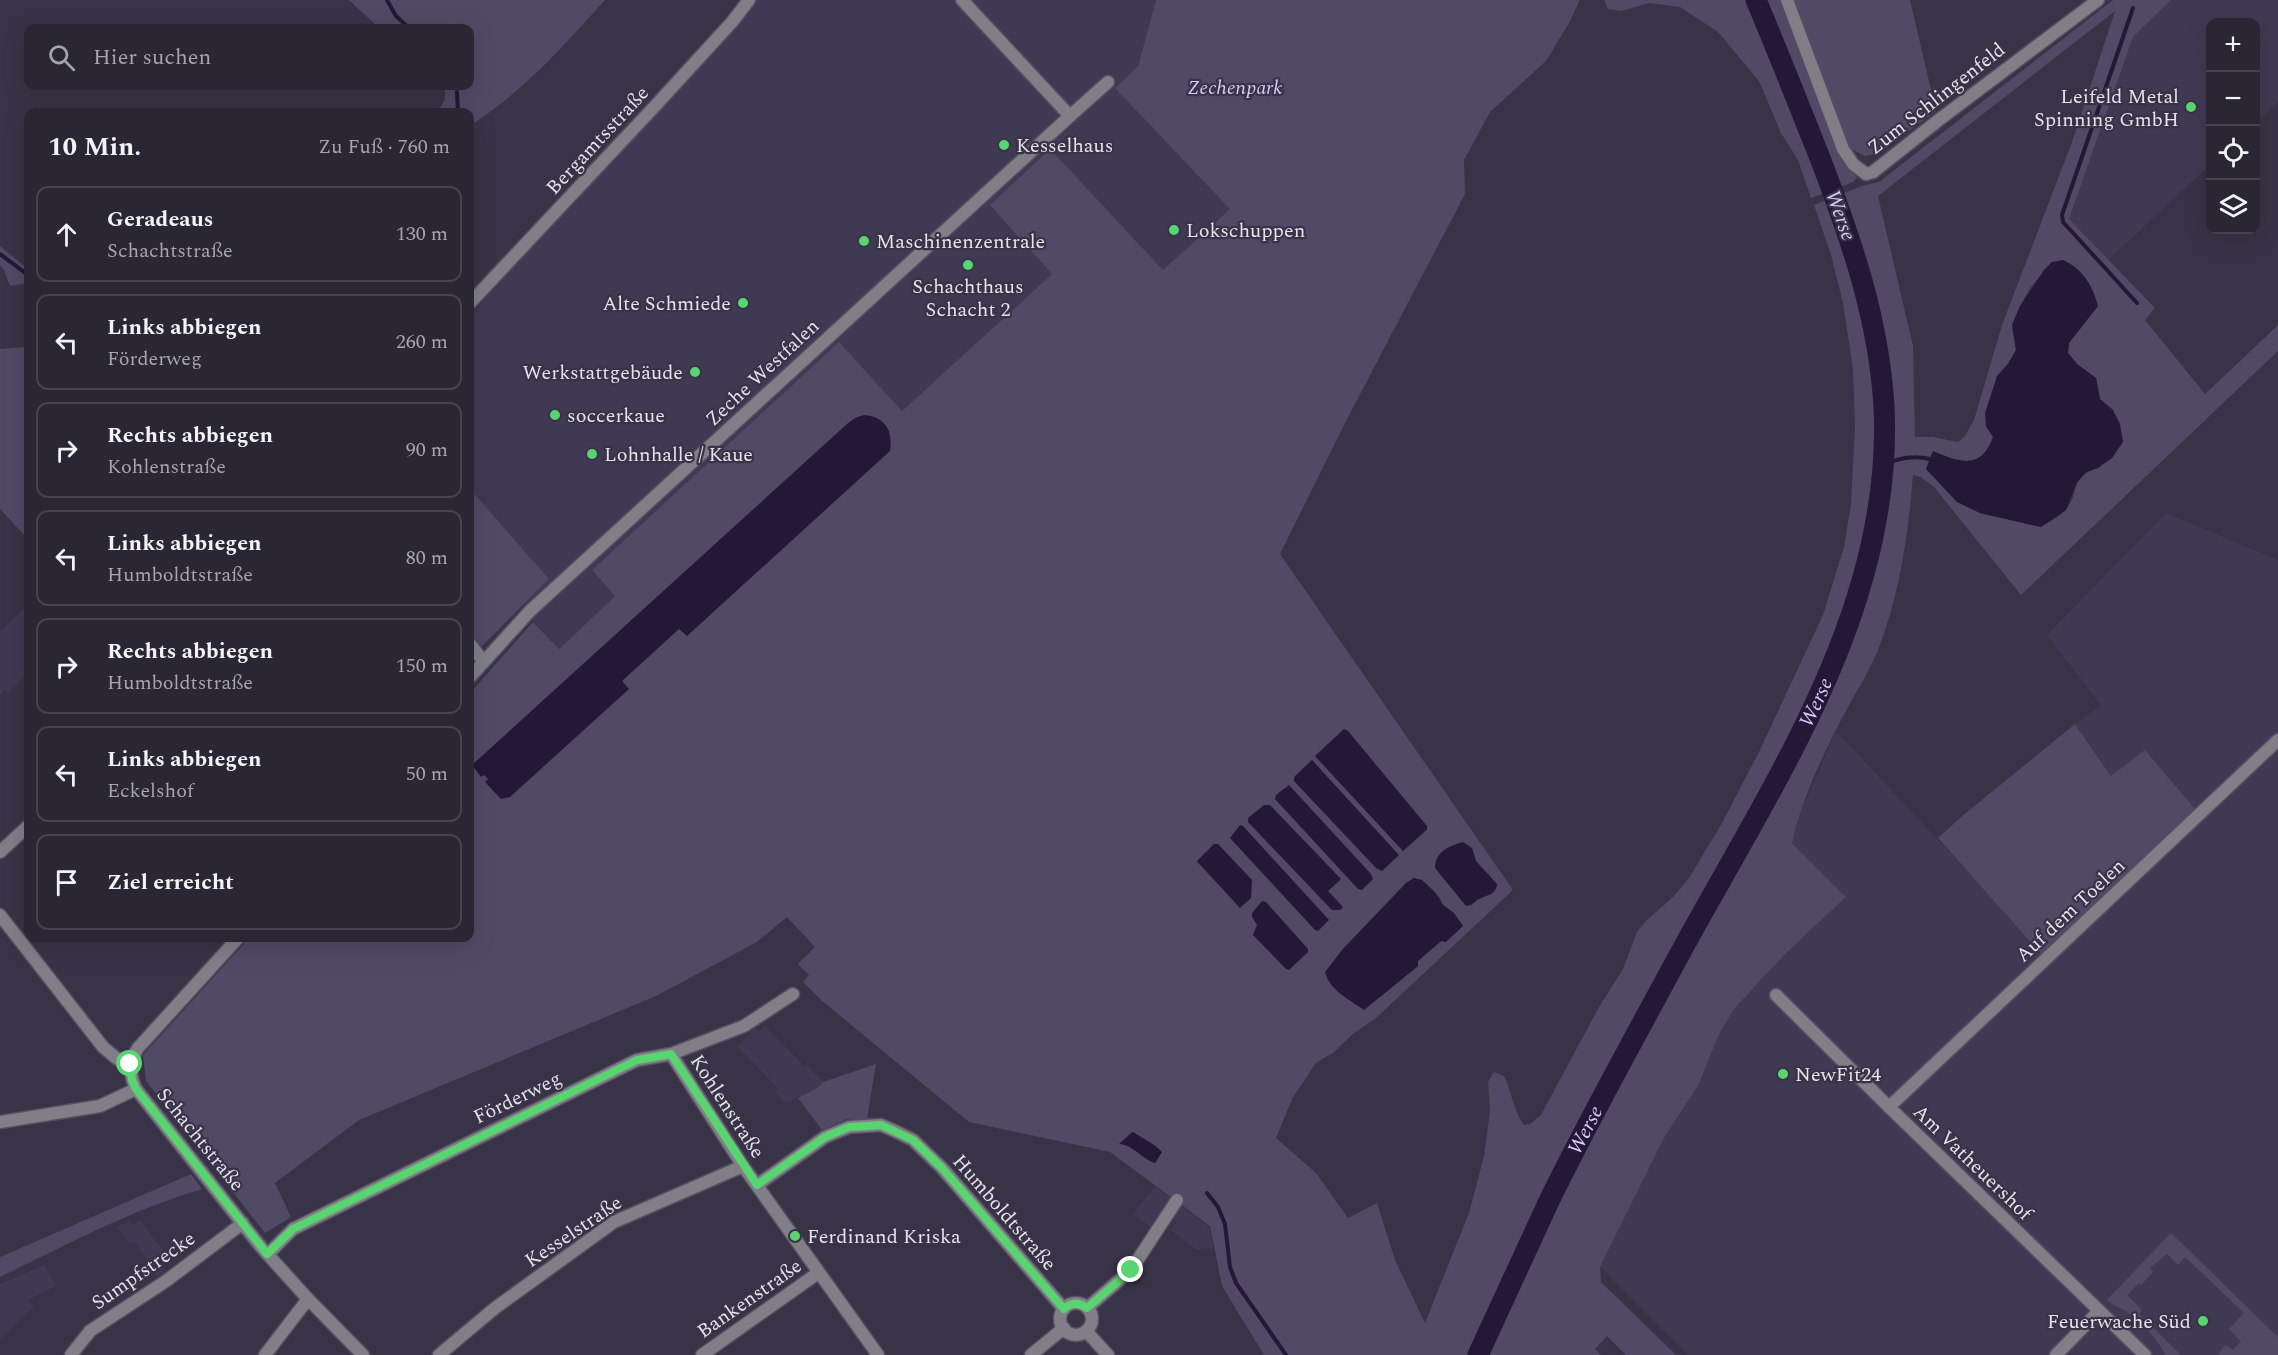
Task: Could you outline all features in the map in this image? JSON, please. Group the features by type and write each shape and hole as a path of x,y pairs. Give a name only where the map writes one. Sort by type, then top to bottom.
{"street":[{"name":"Bergamtsstraße","path":"474,299 656,105 732,22 749,0"},
{"path":"962,0 1070,116"},
{"name":"Zum Schlingenfeld","path":"1787,0 1843,149 1859,171 1866,174 1873,172 2098,0"},
{"name":"Zeche Westfalen","path":"474,671 530,611 1108,82"},
{"path":"474,649 483,661"},
{"name":"Auf dem Toelen","path":"1888,1107 2278,740"},
{"path":"0,852 24,830"},
{"path":"0,915 103,1047 116,1058 130,1064 138,1048 234,942"},
{"name":"Förderweg","path":"267,1254 293,1229 637,1060 671,1054 744,1026 793,994"},
{"name":"Am Vatheuershof","path":"1776,995 1888,1107 2145,1355"},
{"name":"Kohlenstraße","path":"671,1054 743,1166 878,1355"},
{"name":"Schachtstraße","path":"130,1064 136,1089 267,1254 363,1355"},
{"path":"0,1122 100,1106 136,1089"},
{"name":"Humboldtstraße","path":"757,1185 825,1137 849,1127 881,1125 913,1140 942,1168 1064,1309"},
{"name":"Kesselstraße","path":"439,1355 495,1308 614,1222 678,1192 743,1166"},
{"path":"1087,1308 1131,1270 1177,1200"},
{"name":"Sumpfstrecke","path":"71,1355 90,1331 166,1281 243,1223"},
{"name":"Bankenstraße","path":"702,1355 818,1273"},
{"path":"265,1355 308,1299"},
{"path":"1078,1303 1087,1308 1092,1322 1086,1331 1072,1334 1064,1328 1060,1318 1068,1305 1078,1303"},
{"path":"2056,1355 2099,1311"},
{"path":"1031,1355 1064,1328"},
{"path":"1086,1331 1108,1355"}],"shaded area":[{"path":"756,0 1156,0 1138,66 1116,88 1231,209 1163,271 1050,149 990,205 1053,273 902,411 839,343 592,570 615,596 559,649 521,608 549,579 474,494 474,312 501,279"},
{"name":"Leifeld Metal Spinning GmbH","path":"2171,0 2278,0 2278,102 2260,119 2260,18 2206,18 2206,169 2107,261 2069,219 2133,37"},
{"path":"2063,260 2082,273 2098,306 2069,343 2068,353 2077,364 2096,378 2100,399 2113,410 2120,424 2123,442 2112,458 2098,468 2086,472 2076,484 2066,510 2041,527 1980,513 1957,502 1926,469 1933,451 1968,461 1976,459 1988,448 1993,437 1986,426 1985,413 1997,376 2008,364 2016,350 2012,325 2020,306 2044,270 2052,262"},
{"path":"864,415 872,416 883,422 889,431 890,451 687,636 679,629 622,681 629,689 510,797 501,799 485,782 488,779 484,775 481,777 474,768 474,763 855,418"},
{"path":"2166,513 2278,560 2278,1355 1688,1355 1600,1267 1665,1136 1698,1086 1720,1032 1735,1008 1782,957 1846,897 1792,843 1797,821 1836,731 1987,892 2041,955 2196,810 2145,750 2112,776 2075,724 2101,705 2047,635"},
{"path":"24,609 24,677 8,693 5,690 0,695 0,632"},
{"path":"1344,729 1427,826 1427,829 1403,851 1315,756"},
{"path":"1312,760 1399,855 1382,871 1376,868 1294,781 1294,777"},
{"path":"1289,785 1371,874 1373,879 1362,890 1358,889 1275,799 1276,795"},
{"path":"1264,805 1270,805 1341,879 1328,891 1343,907 1340,910 1332,910 1248,822 1248,818"},
{"path":"1240,825 1329,920 1318,931 1230,838"},
{"path":"1463,842 1472,848 1476,861 1497,884 1493,892 1466,906 1435,868 1440,854"},
{"path":"1214,844 1218,844 1252,880 1251,898 1240,908 1197,861"},
{"path":"1414,878 1422,880 1435,892 1443,905 1454,913 1463,926 1446,942 1441,941 1418,961 1418,966 1364,1010 1335,989 1325,972 1343,949 1406,883"},
{"path":"1262,901 1266,902 1308,949 1308,952 1289,970 1253,935 1257,925 1252,913"},
{"path":"765,1026 823,1082 817,1088 786,1103 775,1092 778,1089 737,1046 756,1028 759,1032"},
{"path":"1133,1132 1162,1152 1155,1163 1128,1146 1119,1144"},
{"path":"1155,1186 1209,1227 1213,1247 1197,1250 1171,1230 1177,1222 1162,1211 1151,1227 1133,1214"},
{"path":"140,1220 167,1256 159,1262 165,1270 157,1276 136,1244 128,1242 117,1227 129,1221 133,1225"},
{"path":"45,1265 56,1286 28,1300 34,1307 0,1339 0,1284"}],"green space":[{"path":"349,0 605,0 524,84 474,123 474,108 439,108 445,99 444,90 474,90 474,24 375,24"},
{"name":"Zechenpark","path":"1156,0 1580,0 1546,61 1490,112 1464,160 1465,194 1345,423 1280,554 1513,890 1376,1018 1354,1033 1334,1052 1316,1063 1292,1099 1276,1138 1316,1173 1348,1218 1377,1203 1395,1260 1425,1323 1469,1213 1484,1156 1490,1111 1488,1082 1494,1072 1504,1076 1517,1114 1524,1125 1530,1124 1541,1115 1599,1007 1623,969 1637,932 1689,878 1722,823 1759,752 1823,615 1844,547 1851,504 1855,425 1853,369 1843,303 1831,255 1814,205 1830,199 1847,244 1870,338 1876,386 1878,434 1876,482 1870,530 1853,593 1828,653 1764,785 1688,928 1697,934 1782,779 1849,646 1871,579 1882,524 1888,469 1888,412 1884,357 1874,301 1859,247 1839,195 1879,182 2113,0 2171,0 2133,37 2069,219 2155,308 2145,320 2205,394 2278,325 2278,351 2021,595 1934,487 1921,477 1913,475 1902,564 1886,629 1871,665 1823,756 1802,808 1792,843 1846,897 1782,957 1735,1008 1720,1032 1698,1086 1665,1136 1600,1267 1601,1282 1676,1355 1626,1355 1607,1336 1595,1349 1601,1355 1264,1355 1222,1286 1210,1226 1110,1152 969,1122 821,1000 803,982 809,975 798,964 815,947 787,917 757,942 656,996 359,1120 275,1183 291,1217 265,1233 146,1081 143,1055 245,942 474,942 474,688 533,622 559,649 615,596 592,570 839,342 902,411 1052,274 990,205 1050,149 1163,270 1230,209 1115,88 1138,66","holes":["2115,11 2072,142 2002,325 1974,420 1965,436 1958,442 1933,437 1915,437 1913,346 1878,196","2052,262 2098,306 2069,343 2068,353 2077,364 2096,378 2100,399 2113,410 2098,468 2083,475 2077,484 2072,501 2065,510 2041,527 1980,513 1957,502 1926,469 1933,451 1968,461 1976,459 1988,448 1993,437 1986,426 1997,376 2008,364 2016,350 2012,325 2031,287","1344,730 1427,830 1403,851 1316,757","1249,822 1340,880 1328,891 1340,910 1332,910","1214,844 1251,898 1240,907 1197,862","1476,861 1489,874 1492,894 1478,899 1471,906","1414,878 1422,880 1440,898 1443,905 1454,913 1463,926 1427,952 1418,961 1417,967 1376,1000 1343,949 1406,883","1132,1132 1162,1152 1155,1163 1120,1143"]},
{"path":"1604,0 1782,0 1844,160 1857,178 1853,182 1811,198 1798,160 1781,133 1759,81 1718,32 1680,7 1649,3 1622,11 1608,9"},
{"path":"1792,0 1910,0 1936,111 1879,153 1865,156 1847,147"},
{"path":"0,246 24,266 24,284 10,286 0,265"},
{"path":"24,347 24,535 0,509 0,349"},
{"path":"474,494 549,579 480,648 474,640"},
{"path":"2075,724 2111,776 2145,750 2196,810 2042,955 1938,838"},
{"path":"876,1064 867,1119 847,1119 822,1130 798,1098 817,1088 823,1082"},
{"path":"191,1174 202,1189 124,1218 0,1277 0,1257"},
{"path":"2171,1233 2278,1337 2278,1355 2220,1355 2218,1353 2226,1345 2232,1350 2241,1342 2229,1329 2244,1313 2185,1257 2178,1265 2167,1254 2150,1268 2153,1272 2141,1285 2139,1283 2127,1295 2142,1310 2139,1314 2181,1355 2165,1355 2159,1344 2143,1326 2127,1312 2107,1300"}],"waterway":[{"path":"387,0 396,16 405,24"},
{"name":"Werse","path":"1478,1355 1549,1201 1580,1140 1786,763 1819,695 1847,626 1869,555 1882,482 1884,407 1870,311 1853,249 1820,158 1756,0"},
{"path":"2133,8 2062,215 2063,222 2137,303"},
{"path":"457,92 458,108"},
{"path":"0,254 24,272"},
{"path":"1883,466 1905,458 1930,459"},
{"path":"1207,1193 1218,1207 1225,1224 1230,1267 1236,1283 1286,1355"}],"place":[{"name":"Leifeld Metal Spinning GmbH","path":"2191,107"},
{"name":"Kesselhaus","path":"1004,145"},
{"name":"Lokschuppen","path":"1174,230"},
{"name":"Maschinenzentrale","path":"864,241"},
{"name":"Schachthaus Schacht 2","path":"968,265"},
{"name":"Alte Schmiede","path":"743,303"},
{"name":"Werkstattgebäude","path":"695,372"},
{"name":"soccerkaue","path":"555,415"},
{"name":"Lohnhalle / Kaue","path":"592,454"},
{"name":"NewFit24","path":"1783,1074"},
{"name":"Ferdinand Kriska","path":"795,1236"},
{"name":"Feuerwache Süd","path":"2203,1321"}],"route":[{"path":"130,1064 130,1072 136,1089 267,1254 293,1229 637,1060 671,1054 757,1185 825,1137 849,1127 881,1125 913,1140 942,1168 1064,1309 1073,1303 1087,1308 1131,1270"}]}
